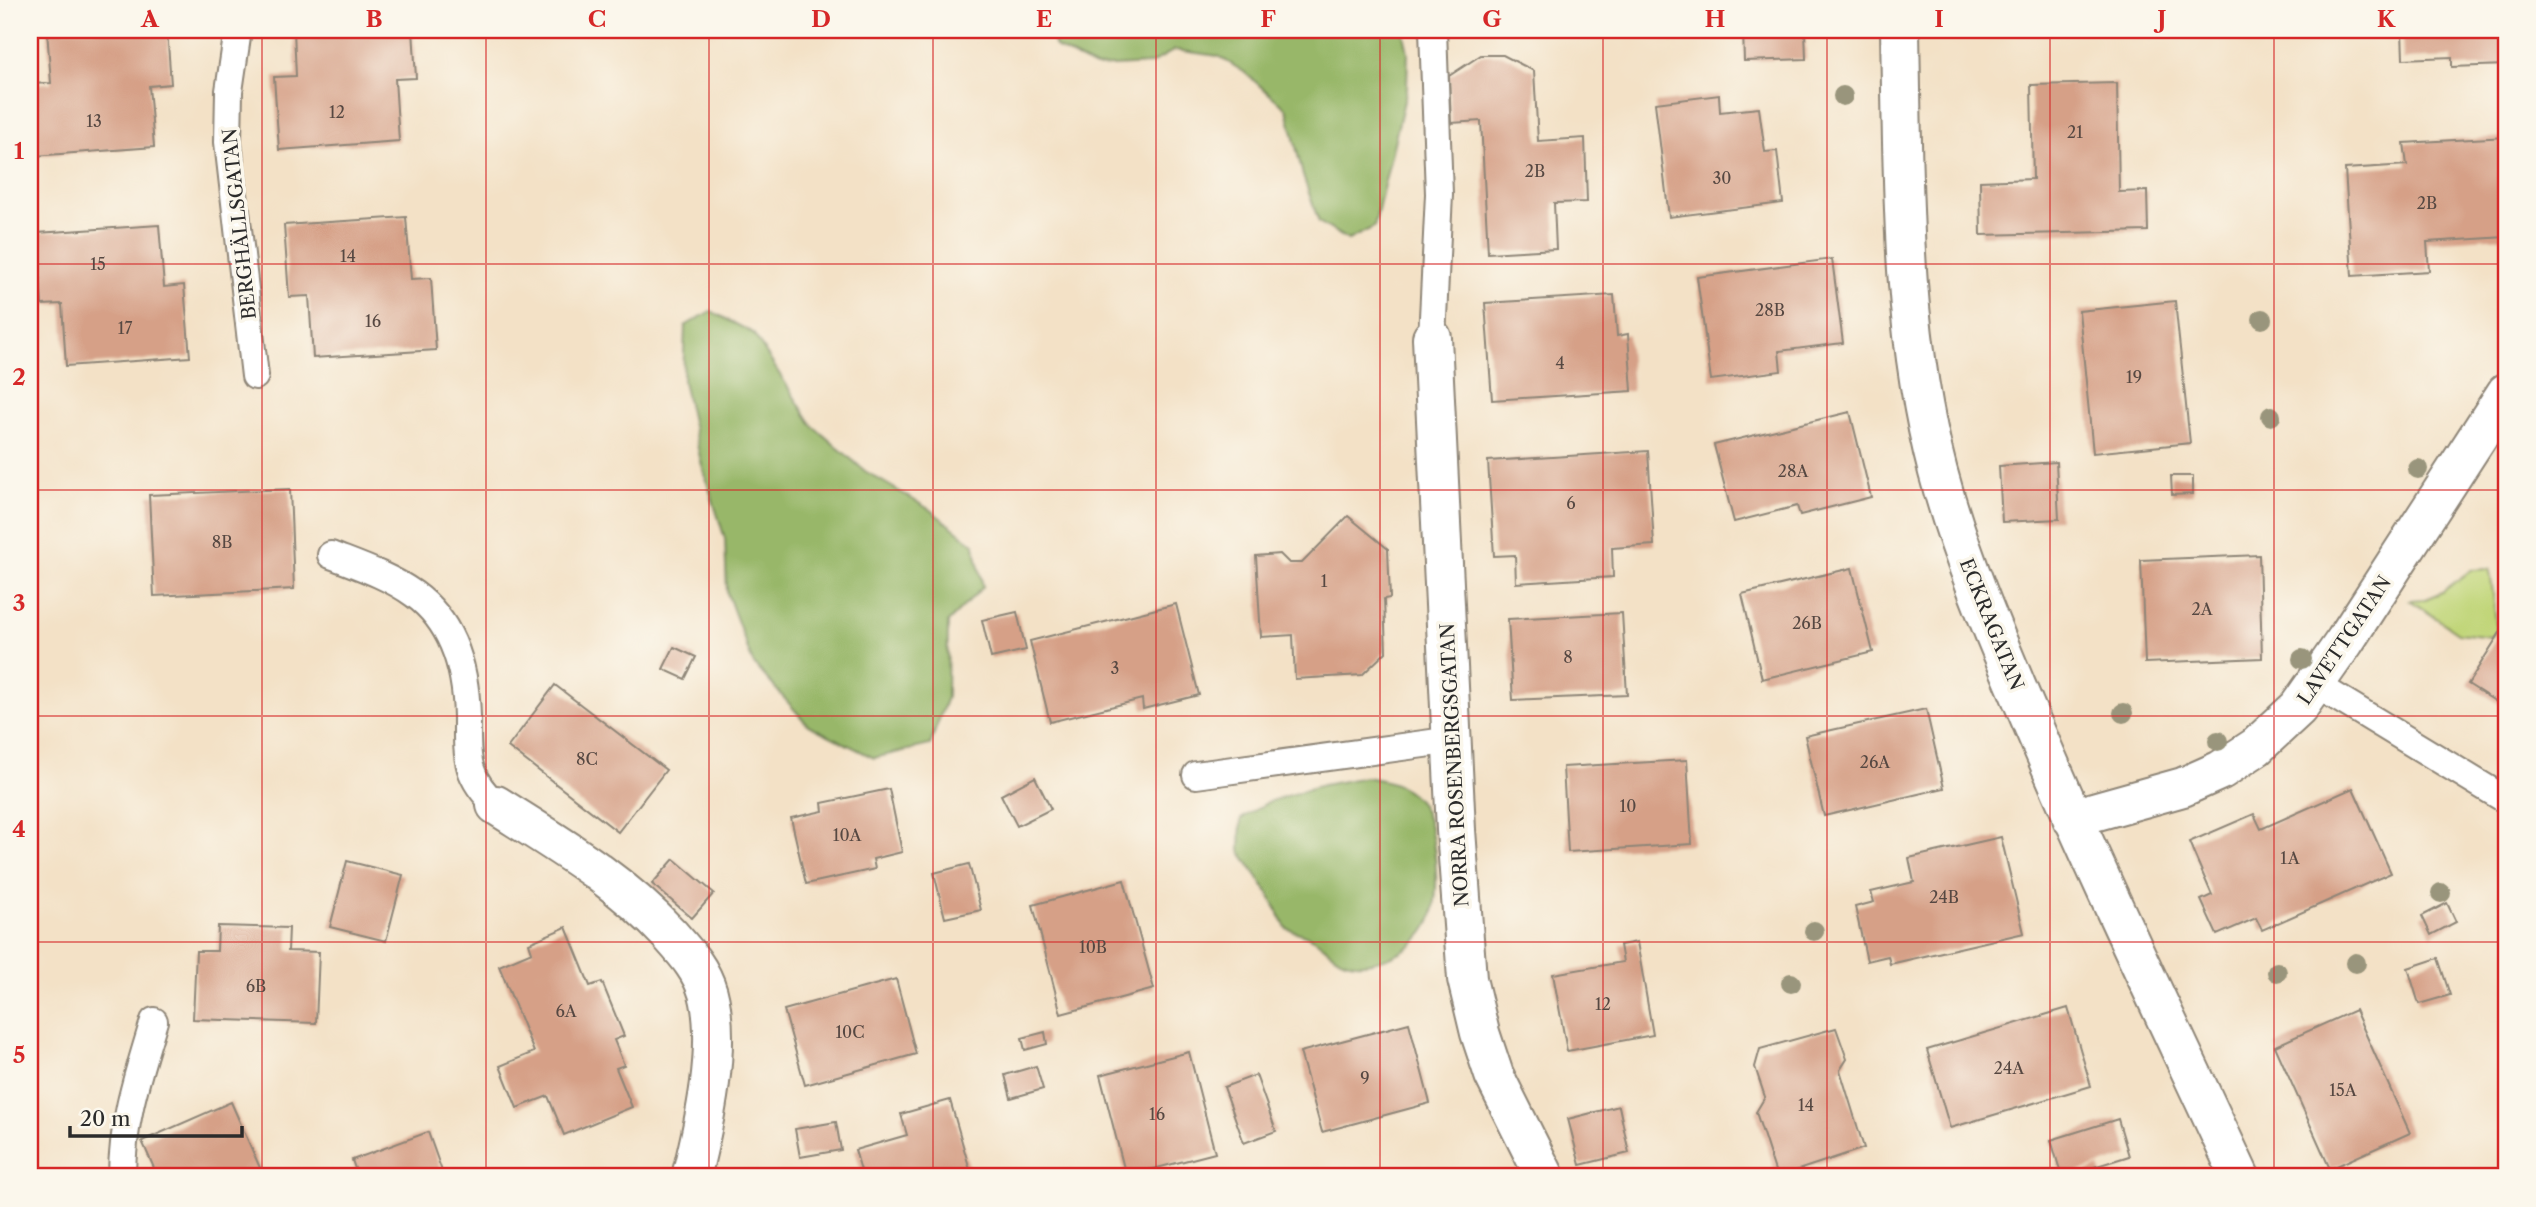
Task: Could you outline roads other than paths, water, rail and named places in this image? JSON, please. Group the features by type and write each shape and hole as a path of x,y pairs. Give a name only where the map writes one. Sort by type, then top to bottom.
{"street":[{"name":"ECKRAGATAN","path":"1900,30 1903,195 1909,290 1920,384 1938,471 1961,547 1998,643 2072,818 2240,1177"},
{"name":"NORRA ROSENBERGSGATAN","path":"1432,338 1456,830 1467,979 1479,1033 1494,1075 1530,1152 1545,1177"},
{"name":"LAVETTGATAN","path":"2072,818 2183,786 2221,770 2256,747 2298,708 2350,634 2506,393"},
{"path":"496,805 600,871 650,914 699,970 708,994 712,1049 708,1098 691,1177"}],"lane":[{"name":"BERGHÄLLSGATAN","path":"238,30 229,91 228,142 255,376"},
{"path":"1432,338 1438,262 1439,194 1433,30"},
{"path":"331,555 383,576 415,594 452,639 462,664 470,771 479,790 496,805"},
{"path":"2315,684 2506,800"},
{"path":"1196,775 1453,740"},
{"path":"122,1177 122,1153 129,1103 154,1021"}]}
